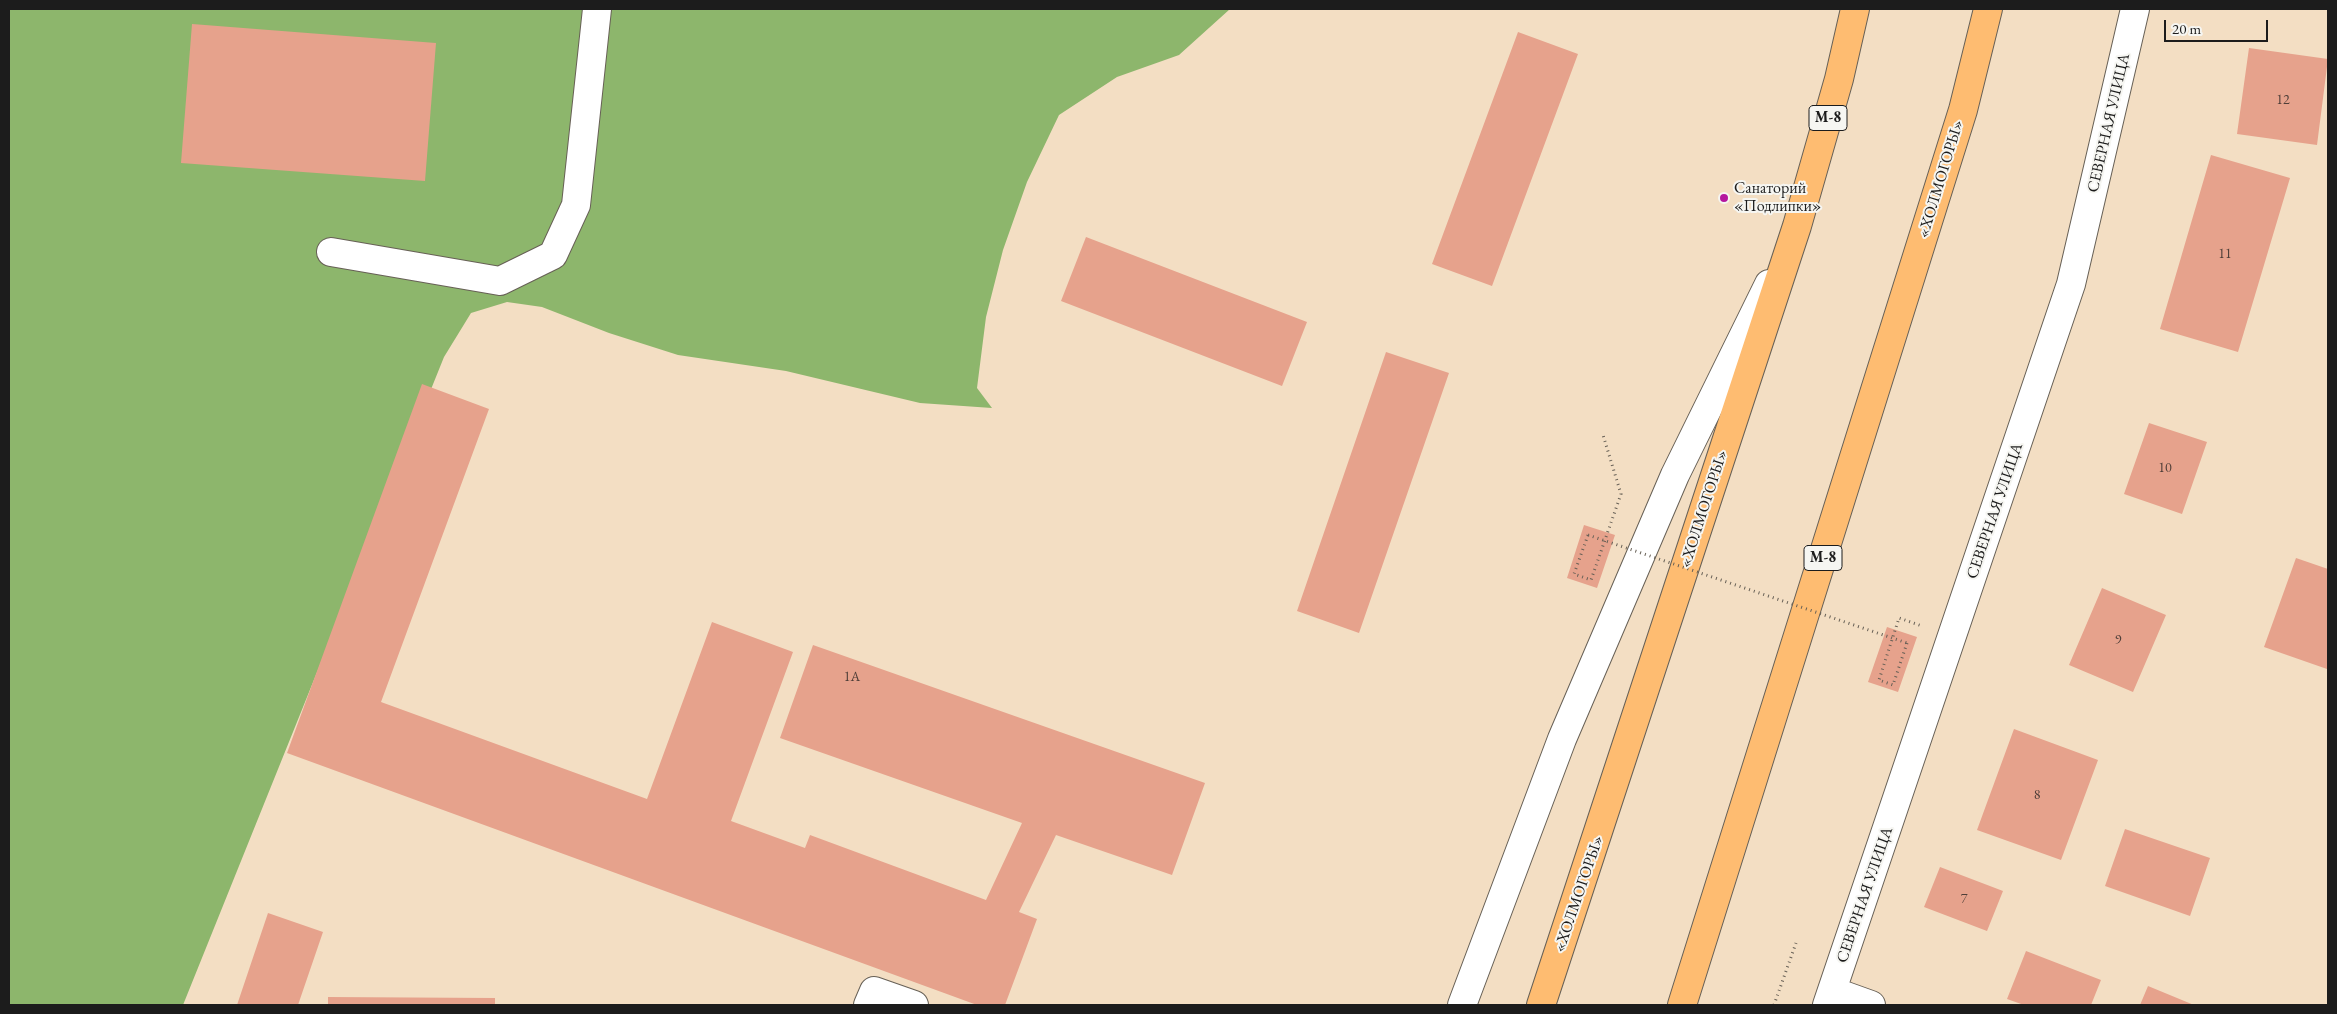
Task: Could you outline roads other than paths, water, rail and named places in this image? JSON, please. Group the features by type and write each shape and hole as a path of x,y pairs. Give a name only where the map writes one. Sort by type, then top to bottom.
{"highway":[{"name":"«ХОЛМОГОРЫ»","path":"1541,1005 1798,226 1839,79 1855,9"},
{"name":"«ХОЛМОГОРЫ»","path":"1682,1005 1963,110 1988,9"}],"street":[{"path":"331,252 500,281 553,255 576,205 597,9"},
{"name":"СЕВЕРНАЯ УЛИЦА","path":"1830,998 2071,284 2135,9"},
{"path":"1462,1005 1562,739 1675,474 1798,226"},
{"path":"868,1005 874,991 914,1005"},
{"path":"1830,998 1871,1005"}],"place":[{"name":"Санаторий «Подлипки»","path":"1724,198"}]}
